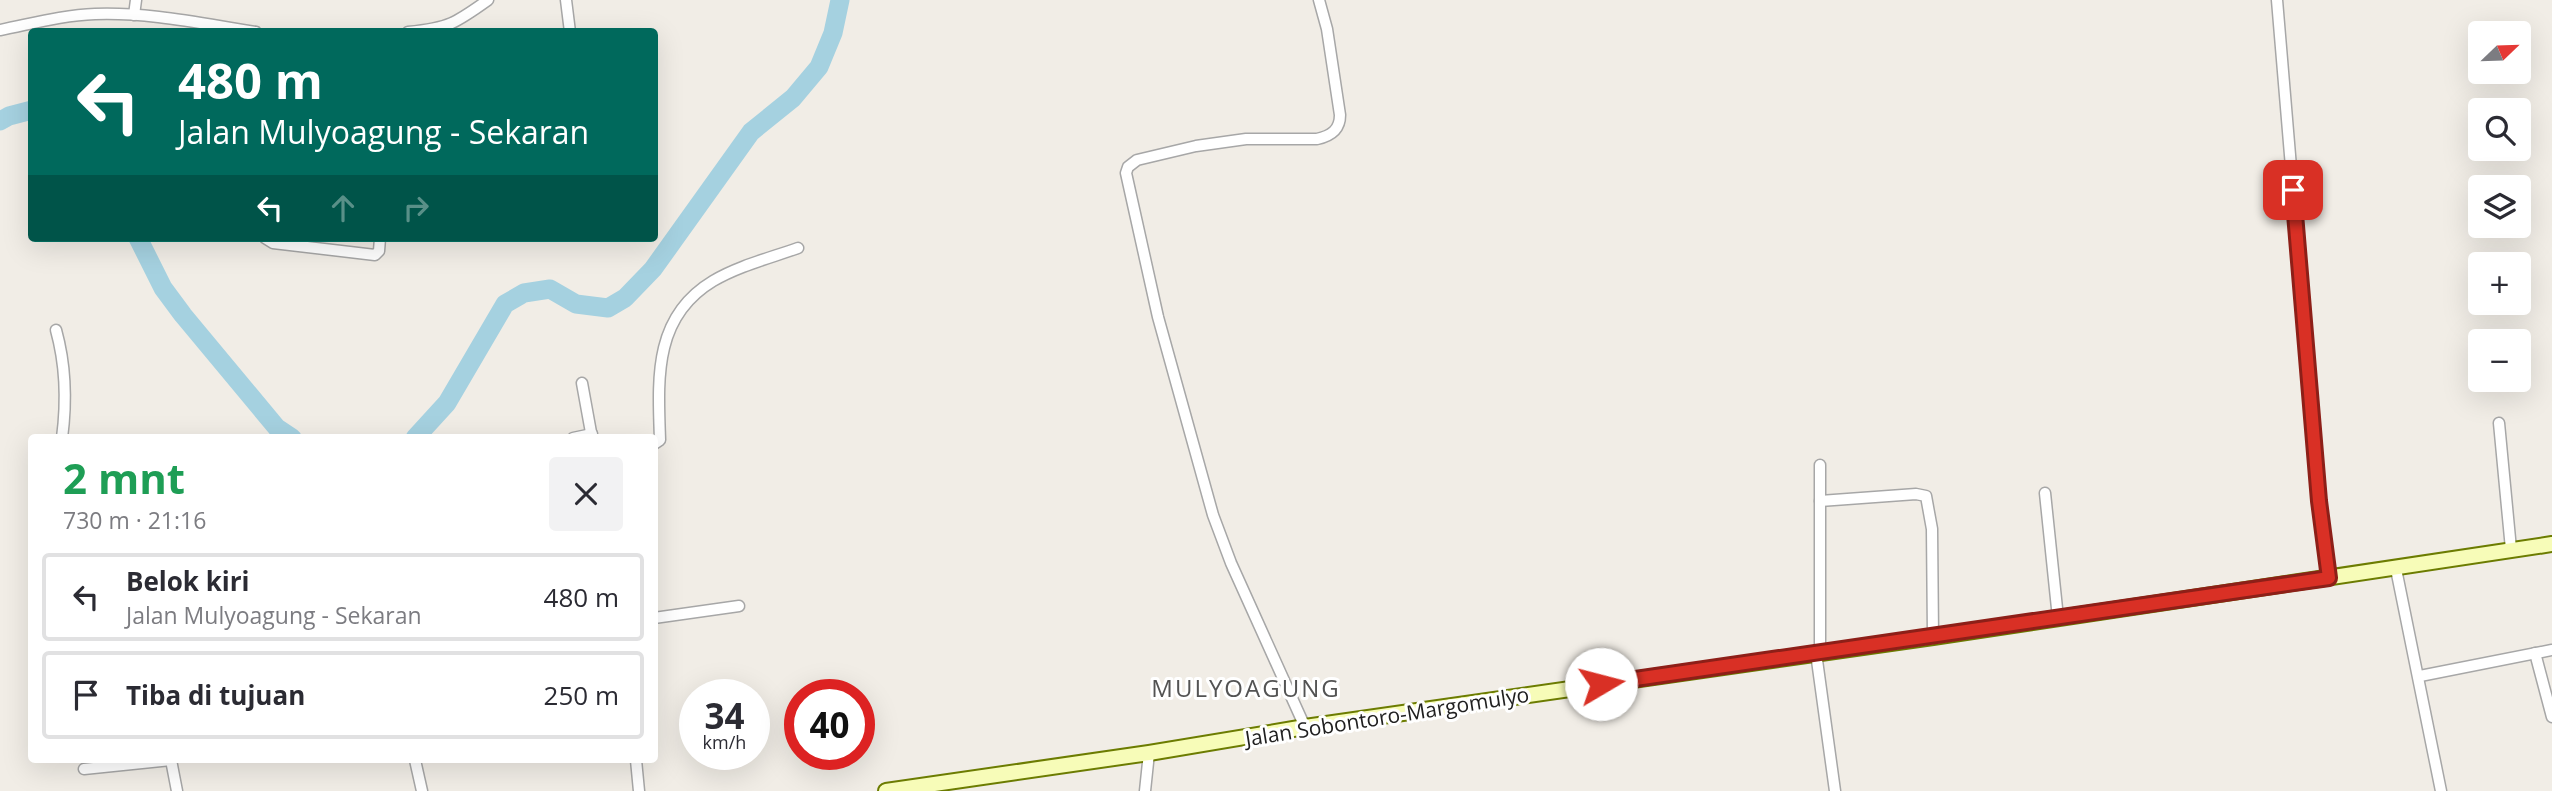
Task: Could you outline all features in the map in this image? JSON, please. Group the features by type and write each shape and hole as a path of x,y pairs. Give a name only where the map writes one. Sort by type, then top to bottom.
{"street":[{"path":"134,15 136,0"},
{"path":"432,28 450,25 466,18 488,0"},
{"path":"566,0 570,28"},
{"path":"1305,727 1231,563 1213,515 1157,317 1126,173 1128,166 1137,160 1196,146 1246,139 1317,139 1336,130 1339,127 1340,115 1319,0"},
{"path":"2277,0 2319,501 2329,578"},
{"path":"0,30 78,16 134,15 227,28"},
{"path":"270,242 374,255 379,252 380,242"},
{"path":"658,441 658,381 666,336 678,313 698,291 715,280 798,248"},
{"path":"56,330 65,373 66,408 63,434"},
{"path":"582,383 592,434"},
{"path":"2499,423 2511,549"},
{"path":"1820,465 1818,652 1835,791"},
{"path":"2045,493 2058,618"},
{"path":"1820,501 1916,494 1926,496 1932,529 1933,637"},
{"name":"Jalan Sobontoro-Margomulyo","path":"886,791 2552,544"},
{"path":"2396,569 2420,676 2441,791"},
{"path":"658,617 738,606"},
{"path":"2420,676 2552,650"},
{"path":"2535,653 2552,717"},
{"path":"1145,791 1149,753"},
{"path":"85,769 142,763"},
{"path":"172,763 177,791"},
{"path":"416,763 422,791"},
{"path":"636,763 639,791"}],"waterway":[{"path":"419,434 447,403 505,304 524,293 550,289 576,304 608,308 625,298 653,269 751,132 793,98 819,67 833,33 840,0"},
{"path":"0,121 28,111"},
{"path":"140,242 163,288 183,315 277,428 286,434"}],"district":[{"name":"MULYOAGUNG","path":"1246,687"}],"route":[{"path":"1601,684 2329,578 2319,501 2293,190"}]}
